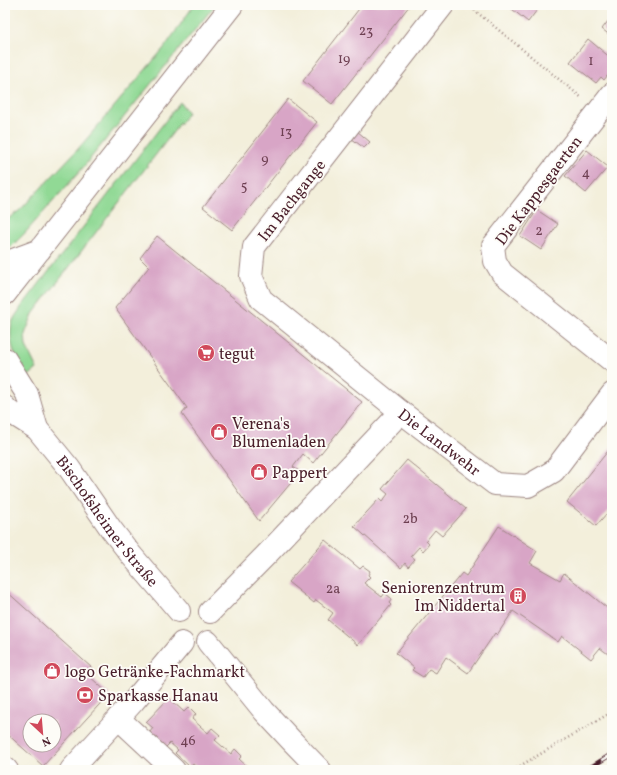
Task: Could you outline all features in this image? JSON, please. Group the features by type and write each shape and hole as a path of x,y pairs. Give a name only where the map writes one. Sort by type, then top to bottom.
{"street":[{"path":"5,294 232,5"},
{"name":"Im Bachgange","path":"401,412 261,299 250,276 254,247 443,5"},
{"name":"Die Kappesgaerten","path":"612,94 493,246 495,261 502,273 612,361"},
{"path":"5,263 41,249"},
{"path":"5,359 27,394 37,429"},
{"name":"Die Landwehr","path":"210,612 401,412 495,484 528,486 554,471 612,394"},
{"path":"6,409 37,429"},
{"name":"Bischofsheimer Straße","path":"37,429 68,468 132,556 180,611"},
{"path":"195,605 203,607 210,612 214,620 215,628 208,642 201,646 193,647 182,643 177,639 174,626 175,618 180,611 186,607 195,605"},
{"path":"208,642 264,711 320,770"},
{"path":"71,770 133,702 182,643"},
{"path":"118,718 174,770"}],"path":[{"path":"468,5 598,111"},
{"path":"513,770 612,712"}],"green space":[{"path":"194,5 215,5 81,170 25,233 5,253 5,221 20,210 78,149 164,48"},
{"path":"180,102 188,113 33,314 25,334 26,346 37,369 27,377 17,358 12,344 11,330 14,319 22,306"}],"building":[{"path":"362,5 410,5 332,104 303,81"},
{"path":"507,5 533,5 532,6 537,10 528,22"},
{"path":"612,16 612,37 602,29"},
{"path":"588,39 612,59 612,63 608,68 612,70 604,80 601,77 596,83 570,62"},
{"path":"288,99 317,122 232,230 203,207"},
{"path":"357,131 370,142 364,148 351,138"},
{"path":"587,150 608,167 586,193 565,176"},
{"path":"537,210 558,224 541,250 520,236"},
{"path":"157,236 362,402 313,463 303,454 293,467 300,472 259,521 182,414 187,408 115,308 149,267 140,258"},
{"path":"612,446 612,507 596,526 567,502"},
{"path":"407,460 466,509 442,536 435,530 426,541 429,544 423,551 419,547 411,556 415,559 408,567 405,563 401,568 354,526 379,499 382,502 388,494 382,489"},
{"name":"Seniorenzentrum Im Niddertal","path":"499,526 537,551 530,563 560,580 564,573 612,612 612,657 600,648 591,659 562,636 558,642 513,611 497,635 495,633 468,673 446,657 436,673 429,669 423,677 412,670 414,668 396,653 462,573 466,576"},
{"path":"325,540 360,569 363,566 370,571 368,575 370,577 364,583 382,597 385,593 392,599 389,603 391,605 358,645 328,620 333,613 316,600 314,603 288,582"},
{"path":"5,590 92,668 87,674 109,694 62,745 62,713 22,713 22,747 5,732"},
{"path":"169,698 184,712 189,707 196,714 192,719 208,733 212,728 220,735 215,740 231,754 235,749 242,756 239,759 251,770 200,770 193,764 190,767 175,753 178,750 170,743 166,747 150,732 153,728 146,722"},
{"path":"28,753 55,753 43,766"}],"railway":[{"path":"586,770 612,754"}],"place":[{"name":"tegut","path":"206,353"},
{"name":"Verena's Blumenladen","path":"219,432"},
{"name":"Pappert","path":"259,472"},
{"name":"Seniorenzentrum Im Niddertal","path":"518,596"},
{"name":"logo Getränke-Fachmarkt","path":"52,671"},
{"name":"Sparkasse Hanau","path":"85,695"}]}
